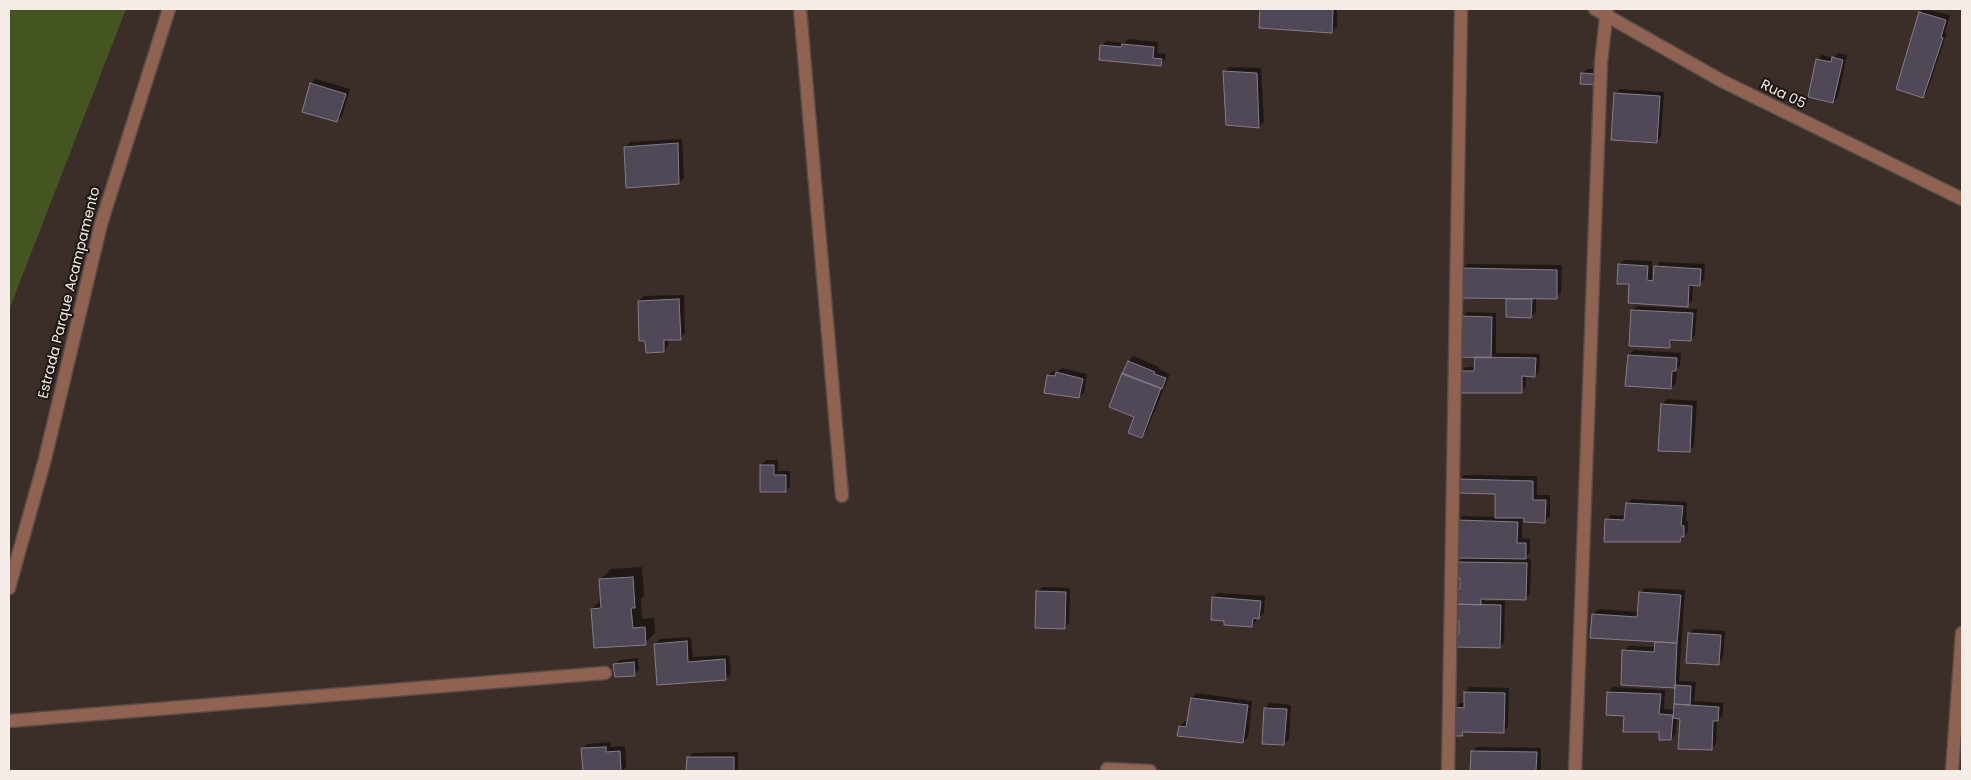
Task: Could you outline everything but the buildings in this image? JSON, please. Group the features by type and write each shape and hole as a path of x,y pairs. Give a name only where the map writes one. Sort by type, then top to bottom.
{"street":[{"name":"Estrada Parque Acampamento","path":"9,588 45,459 101,224 169,9"},
{"path":"800,9 842,496"},
{"path":"1448,771 1461,9"},
{"path":"1575,771 1603,11"},
{"name":"Rua 05","path":"1603,11 1722,81 1962,200"},
{"path":"1952,771 1962,633"},
{"path":"9,721 605,673"},
{"path":"1107,769 1150,771"}],"green space":[{"path":"9,9 126,9 9,310"}]}
